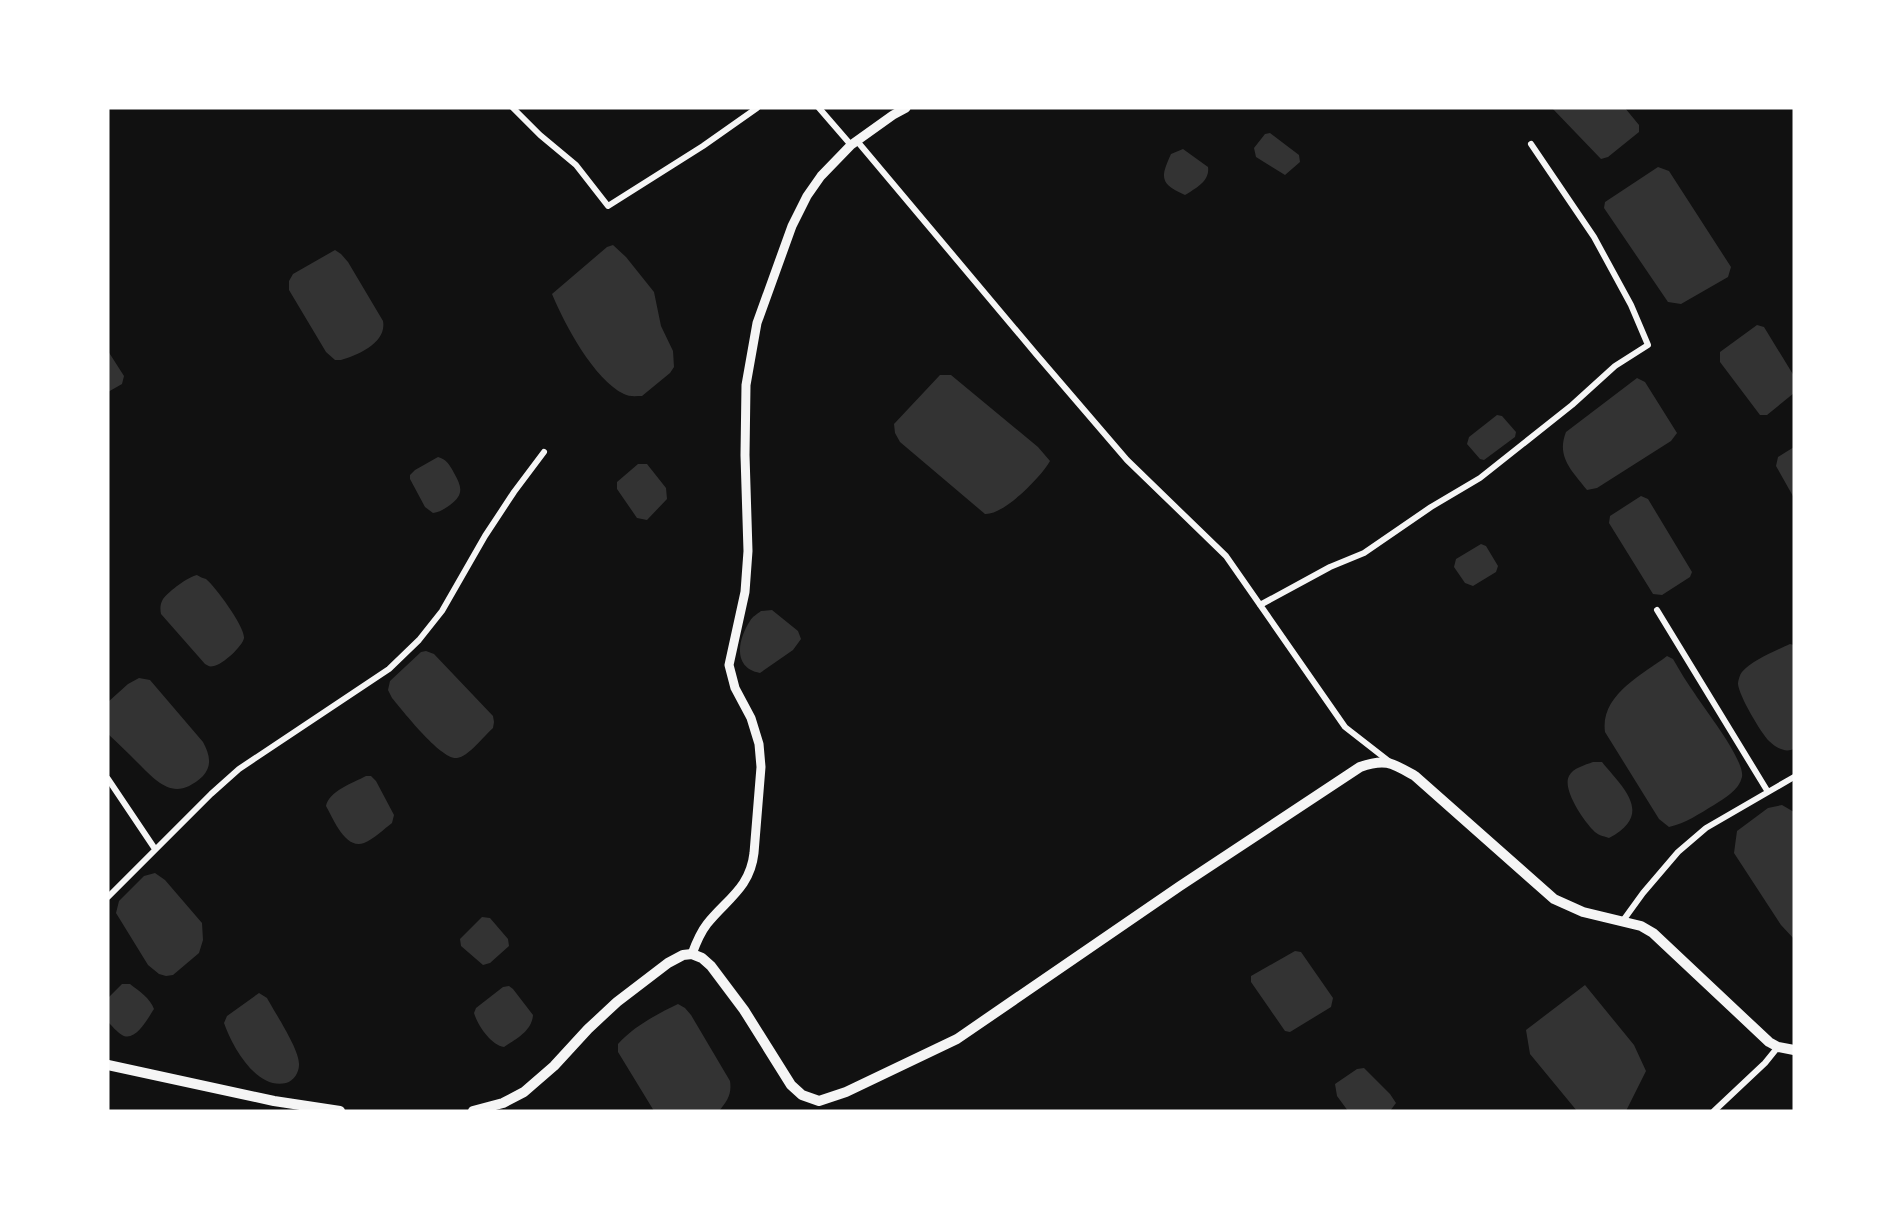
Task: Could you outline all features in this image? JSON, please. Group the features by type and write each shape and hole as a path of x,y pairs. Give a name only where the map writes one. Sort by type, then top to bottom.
{"main road":[{"path":"473,1111 503,1103 524,1092 546,1074 617,1002 668,963 683,955 692,954 702,958 711,966 744,1010 791,1085 802,1095 819,1101 846,1092 957,1039 1171,892 1360,767 1380,762 1391,762 1415,776 1554,898 1583,912 1641,926 1666,943 1769,1042 1778,1047 1794,1050"},
{"path":"108,1065 274,1101 340,1111"}],"street":[{"path":"513,108 540,135 576,165 608,206 703,146 757,108"},
{"path":"819,108 854,143 1127,460 1226,556 1345,727 1391,762"},
{"path":"692,954 699,935 748,877 754,854 760,755 751,718 735,688 729,665 746,592 748,551 745,454 746,385 757,323 784,248 807,196 821,176 854,143 906,108"},
{"path":"1260,605 1330,567 1364,552 1431,507 1480,478 1572,405 1615,366 1647,345 1631,305 1594,237 1531,144"},
{"path":"108,897 154,849 239,769 389,669 419,640 442,611 485,536 544,452"},
{"path":"1657,610 1768,792"},
{"path":"1622,922 1643,893 1685,846 1706,828 1794,777"},
{"path":"108,778 154,849"},
{"path":"1714,1111 1765,1063 1778,1047"}],"shaded area":[{"path":"1552,108 1625,108 1639,125 1639,132 1608,157 1601,159"},
{"path":"1270,133 1299,155 1300,162 1285,175 1256,157 1254,148 1265,134"},
{"path":"1183,149 1208,167 1205,180 1185,195 1167,184 1164,179 1171,154"},
{"path":"1658,167 1669,171 1731,267 1728,277 1681,304 1668,302 1604,208 1605,202"},
{"path":"613,245 626,257 654,292 661,326 673,351 674,367 670,373 642,396 624,394 602,377 581,350 552,294 607,247"},
{"path":"335,250 348,262 383,321 381,336 376,342 363,351 341,360 335,360 326,352 289,290 289,281 293,274"},
{"path":"1757,325 1764,327 1794,376 1794,393 1767,415 1760,415 1720,362 1720,352"},
{"path":"108,351 124,376 122,384 108,392"},
{"path":"940,375 951,375 1038,447 1050,461 1021,494 993,513 985,514 900,442 895,433 894,424"},
{"path":"1637,378 1645,382 1677,433 1671,441 1597,488 1587,490 1571,470 1564,456 1563,441 1566,432"},
{"path":"1497,415 1502,416 1516,432 1515,437 1484,460 1480,459 1467,444 1469,437"},
{"path":"1794,447 1794,498 1776,466 1778,457"},
{"path":"438,457 451,467 459,482 460,494 455,501 433,513 425,507 410,475"},
{"path":"638,464 647,464 666,488 667,499 647,520 637,518 617,489 617,482"},
{"path":"1641,496 1648,499 1692,572 1690,577 1662,595 1653,594 1609,523 1610,516"},
{"path":"1481,544 1486,546 1498,566 1496,572 1473,586 1465,583 1454,567 1456,559"},
{"path":"197,575 206,579 229,607 240,625 244,638 227,659 214,666 205,664 161,614 163,599 174,588"},
{"path":"772,610 798,631 801,639 793,650 760,673 751,670 741,659 741,644 752,618 761,611"},
{"path":"1790,644 1794,645 1794,749 1784,750 1772,744 1765,737 1746,705 1738,684 1741,674 1751,664"},
{"path":"421,652 434,654 493,716 493,728 461,757 450,757 432,743 392,698 388,690 390,681"},
{"path":"1667,656 1673,659 1731,747 1741,769 1742,777 1735,790 1723,800 1692,818 1669,827 1659,819 1605,732 1605,719 1616,697 1625,687"},
{"path":"139,678 150,680 203,742 209,759 208,768 203,776 193,784 176,789 160,783 108,734 108,702 128,684"},
{"path":"1593,762 1602,762 1631,801 1630,820 1623,829 1609,838 1596,833 1589,825 1579,812 1568,789 1571,773"},
{"path":"366,776 371,776 376,781 394,815 392,823 379,834 364,843 357,844 345,838 340,832 326,806 337,792"},
{"path":"1782,805 1794,812 1794,939 1781,925 1734,853 1737,831 1768,808"},
{"path":"155,873 165,880 202,923 203,940 199,953 173,975 166,976 159,974 148,965 116,913 119,901 144,876"},
{"path":"482,917 490,918 508,939 509,946 490,963 483,965 461,946 460,939"},
{"path":"1295,951 1301,952 1333,998 1331,1007 1290,1032 1285,1031 1251,982 1251,976"},
{"path":"122,984 130,984 137,989 154,1009 141,1028 132,1036 127,1037 120,1034 108,1022 108,998"},
{"path":"1585,985 1634,1045 1646,1071 1626,1111 1577,1111 1530,1054 1526,1030"},
{"path":"509,986 533,1015 527,1030 504,1047 494,1043 486,1034 474,1013 476,1008 503,987"},
{"path":"259,993 267,998 296,1050 299,1065 297,1073 286,1083 265,1080 255,1073 239,1054 224,1023 227,1016"},
{"path":"678,1004 691,1015 730,1081 728,1098 719,1111 654,1111 618,1052 618,1044 631,1032"},
{"path":"1364,1068 1396,1103 1390,1111 1348,1111 1337,1096 1335,1084 1357,1069"}]}
